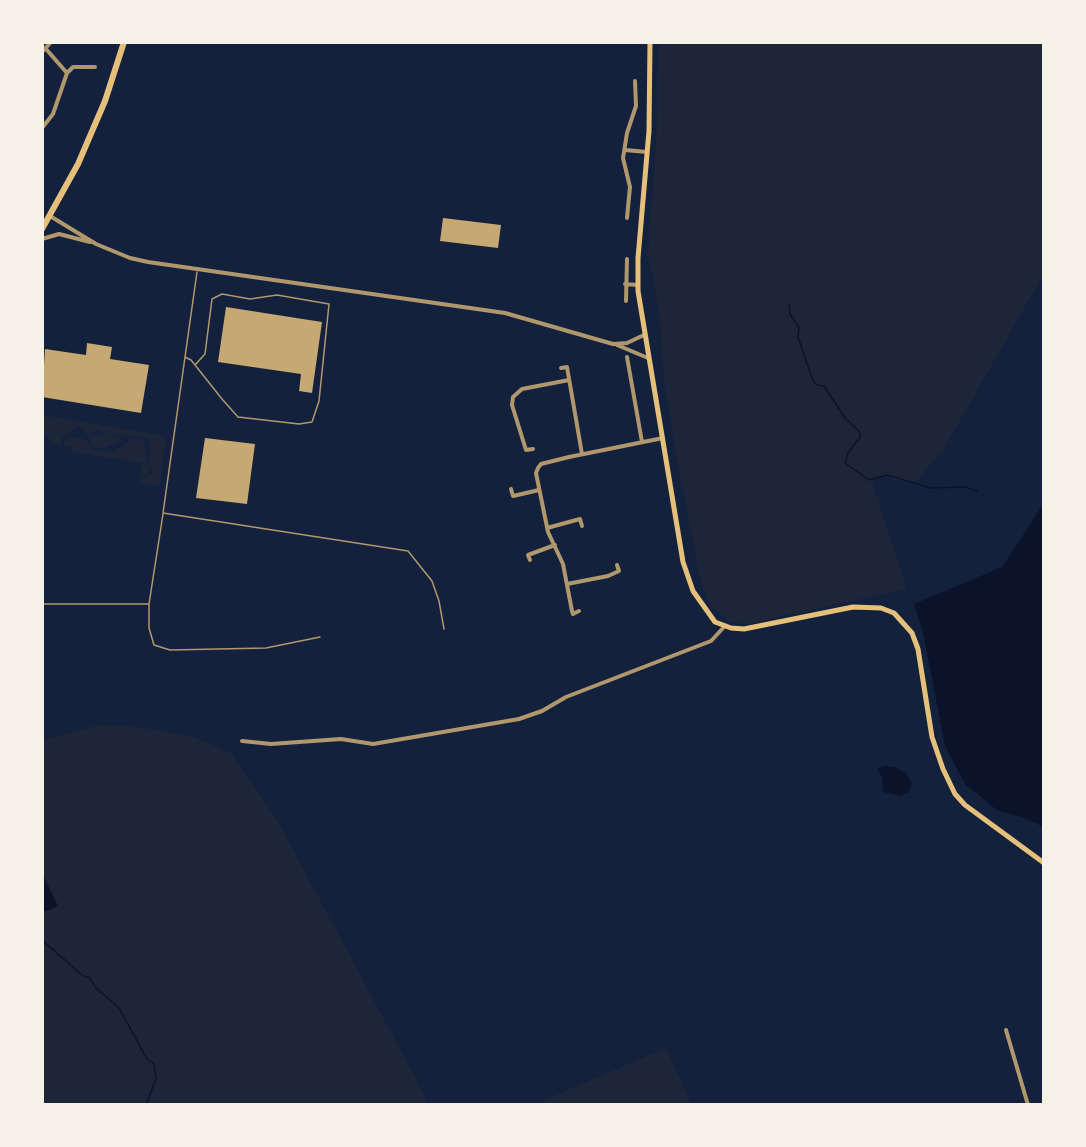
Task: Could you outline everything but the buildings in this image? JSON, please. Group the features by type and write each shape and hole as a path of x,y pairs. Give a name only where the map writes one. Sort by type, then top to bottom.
{"main road":[{"path":"42,229 92,132 124,42"},
{"path":"650,42 647,152 638,258 638,285 644,335 687,577 707,615 724,627 744,629 854,607 881,608 894,613 912,633 918,649 932,737 943,769 956,794 965,805 1044,863"}],"street":[{"path":"51,42 44,50 67,73"},
{"path":"42,128 53,114 67,73 73,67 95,67"},
{"path":"627,218 631,193 628,172 623,162 627,133 636,106 636,81"},
{"path":"625,150 647,152"},
{"path":"50,216 96,244"},
{"path":"42,239 59,234 96,244 130,258 197,271 505,313 613,344 648,358"},
{"path":"626,301 627,259"},
{"path":"625,284 638,285"},
{"path":"613,344 627,343 644,335"},
{"path":"627,357 642,442"},
{"path":"561,368 567,367 582,454"},
{"path":"533,448 526,450 512,405 513,397 522,389 569,380"},
{"path":"579,611 573,614 563,564 547,528 536,473 541,464 663,438"},
{"path":"511,489 513,496 539,490"},
{"path":"547,528 580,519 582,526"},
{"path":"530,560 528,555 555,545"},
{"path":"567,584 608,576 619,571 617,565"},
{"path":"242,741 272,744 341,739 373,744 519,719 542,711 566,697 711,641 724,627"},
{"path":"1006,1030 1028,1105"}],"lane":[{"path":"197,271 149,603 150,639 154,645 170,650 266,648 320,637"},
{"path":"184,357 195,365 238,417 299,424 312,422 319,401 329,304 277,295 250,299 222,294 212,299 205,354 195,365"},
{"path":"163,513 408,551 432,581 440,601 444,629"},
{"path":"42,604 149,603"}],"shaded area":[{"path":"659,42 1044,42 1044,273 945,447 916,482 894,481 889,477 880,477 872,482 907,589 746,624 730,622 710,605 701,581 677,460 664,381 659,309 648,251 656,148"},
{"path":"42,415 166,436 160,486 140,482 140,477 147,477 153,472 149,467 150,443 142,436 105,435 100,430 87,434 79,426 62,438 61,446 51,444 51,439 43,438 42,443"},
{"path":"88,435 117,436 122,441 105,448 92,447"},
{"path":"70,436 88,441 91,450 114,452 132,439 143,439 150,472 146,476 141,475 142,463 72,452 73,447 63,446 64,440"},
{"path":"1044,503 1044,827 1022,817 998,811 965,784 945,746 923,632 914,604 1002,567"},
{"path":"99,725 139,727 194,737 231,753 277,820 430,1105 42,1105 42,740"},
{"path":"884,766 895,767 906,773 912,783 909,792 901,796 883,792 882,777 877,769"},
{"path":"42,873 58,906 42,913"},
{"path":"666,1048 692,1105 533,1105"}],"waterway":[{"path":"789,304 790,314 799,328 798,337 813,381 817,385 824,386 845,418 859,431 860,437 848,453 845,463 869,480 887,475 931,488 965,487 978,491"},
{"path":"42,940 82,975"},
{"path":"84,976 90,978 95,987 119,1008 147,1059 154,1064 156,1079 146,1105"}]}
